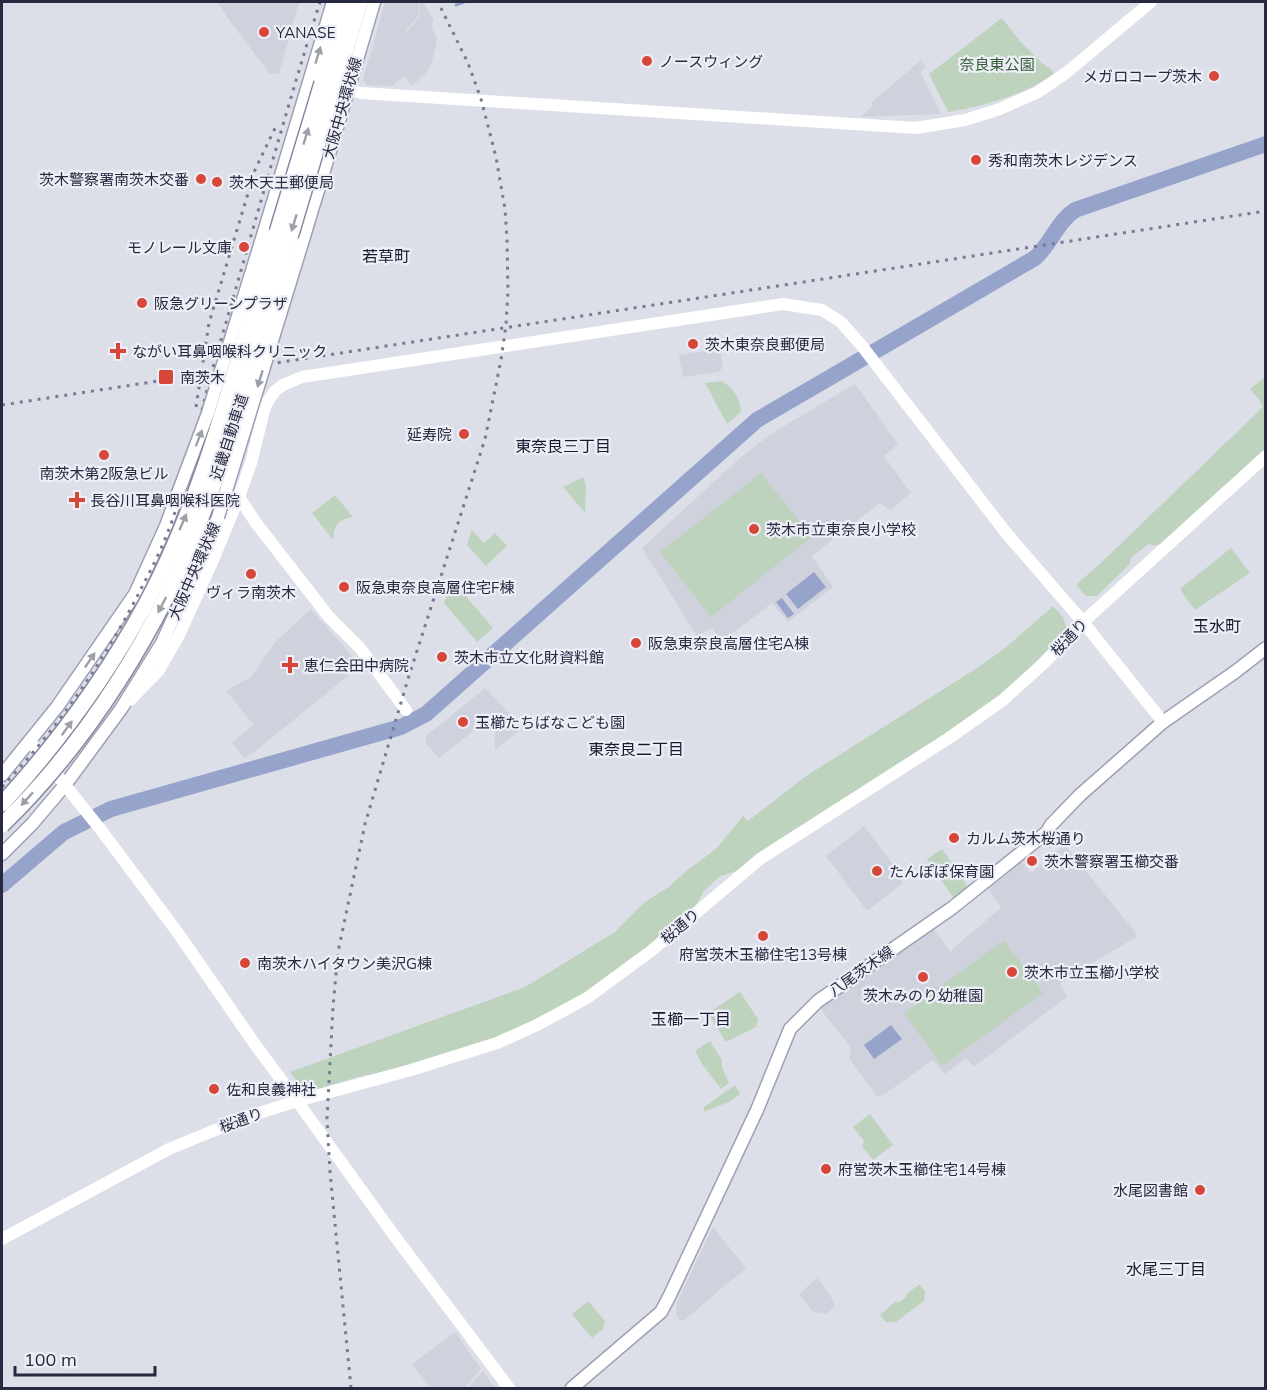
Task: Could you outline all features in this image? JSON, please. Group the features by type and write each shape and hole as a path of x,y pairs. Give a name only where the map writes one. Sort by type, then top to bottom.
{"highway":[{"name":"近畿自動車道","path":"2,804 60,737 88,698 147,602 169,556 189,509 222,417 346,2"},
{"name":"近畿自動車道","path":"2,825 73,745 102,705 160,610 187,554 235,421 360,2"}],"street":[{"path":"2,776 57,707 135,594 166,526 208,413 333,2"},
{"name":"大阪中央環状線","path":"2,854 32,824 65,785 120,709 162,643 203,553 218,517 374,2"},
{"path":"348,90 361,93 916,128 1000,109 1038,92 1066,73 1150,2"},
{"path":"120,709 159,670 179,635 239,497 264,410 275,391 283,385 302,377 783,304 822,310 841,322 1007,534 1083,622 1163,722"},
{"name":"桜通り","path":"2,1239 169,1149 247,1117 496,1043 537,1025 588,998 651,951 760,859 949,738 1003,700 1045,663 1083,622 1266,456"},
{"path":"239,497 256,523 329,617 360,648 406,710"},
{"name":"八尾茨木線","path":"572,1389 661,1312 757,1110 790,1029 818,1001 952,908 1047,832 1080,795 1163,722 1266,648"},
{"path":"30,741 98,826 178,933 254,1043 509,1389"}],"shaded area":[{"name":"YANASE","path":"217,2 299,2 279,74 270,74"},
{"path":"385,2 418,2 419,15 407,32 420,16 419,2 423,2 434,20 431,26 437,39 432,62 424,75 412,86 404,76 392,86 367,85 363,80"},
{"path":"921,60 926,67 921,73 941,114 861,117 872,106 871,103"},
{"path":"720,349 723,367 719,372 683,377 679,355"},
{"name":"茨木市立東奈良小学校","path":"855,384 898,444 884,456 911,493 890,510 880,503 812,556 833,587 788,622 772,603 721,642 712,628 697,636 642,548 742,456 772,433"},
{"path":"311,609 359,667 244,758 232,742 254,725 226,691 251,677 275,642"},
{"path":"485,688 523,728 495,750 495,732 486,721 439,758 426,744 426,736"},
{"path":"864,826 903,878 902,884 867,911 826,856"},
{"name":"茨木市立玉櫛小学校","path":"1065,845 1136,933 1136,937 1060,983 1067,997 974,1067 966,1058 945,1074 933,1060 882,1096 876,1096 849,1058 851,1048 819,1007 933,928 949,950 957,957 951,950 1001,908 987,887 1020,859 1031,873"},
{"path":"713,1227 746,1268 683,1321 679,1320 676,1313 677,1302"},
{"path":"817,1278 835,1306 826,1314 813,1312 799,1294"},
{"path":"455,1332 481,1369 465,1388 431,1388 412,1364"},
{"path":"483,1371 495,1388 468,1388"}],"green space":[{"name":"奈良東公園","path":"1002,18 1020,41 1054,74 1030,88 1003,99 948,112 929,74"},
{"path":"1265,377 1265,450 1161,544 1152,546 1150,543 1132,557 1129,565 1097,596 1086,596 1076,585 1263,407 1250,389"},
{"path":"721,381 732,390 741,407 741,412 727,424 705,383"},
{"path":"761,473 812,537 711,617 660,552"},
{"path":"583,477 586,485 585,513 563,487"},
{"path":"335,495 353,517 344,519 338,524 333,540 312,513"},
{"path":"472,530 484,543 495,533 507,546 486,566 467,545"},
{"path":"1231,548 1250,573 1195,610 1181,588"},
{"path":"452,580 493,628 477,642 444,603"},
{"path":"1053,606 1063,617 1067,629 1018,681 979,713 739,870 719,877 704,891 695,907 623,968 588,992 498,1038 401,1068 358,1077 311,1091 298,1083 290,1072 525,987 615,932 646,901 669,887 717,848 743,816 748,821 806,776 977,668 1004,649"},
{"path":"942,849 970,890 955,900 927,859"},
{"path":"1004,940 1043,993 942,1066 904,1013"},
{"path":"740,992 758,1019 756,1027 726,1042 708,1013"},
{"path":"710,1041 722,1060 722,1067 729,1083 721,1089 695,1051"},
{"path":"735,1085 740,1094 729,1102 704,1112 704,1107"},
{"path":"870,1114 893,1145 873,1160 862,1146 864,1141 853,1127"},
{"path":"920,1284 925,1292 924,1301 896,1322 886,1322 880,1315"},
{"path":"588,1301 605,1321 603,1329 592,1338 572,1314"}],"water":[{"path":"814,572 826,587 798,609 786,594"},
{"path":"782,598 794,614 788,618 776,602"},
{"path":"891,1025 902,1039 874,1059 864,1045"}],"waterway":[{"path":"456,5 464,2"},
{"path":"2,885 64,832 111,809 401,727 426,714 757,420 1035,258 1063,221 1075,210 1266,144"}],"railway":[{"path":"2,787 61,717 96,667 128,614 172,521 212,371 320,2"},
{"path":"351,1388 327,1119 338,952 365,824 408,679 485,439 506,325 507,239 505,209 496,157 481,99 468,63 438,2"},
{"path":"196,407 209,323 255,170 276,126"},
{"path":"2,405 1266,211"}],"place":[{"name":"YANASE","path":"264,32"},
{"name":"ノースウィング","path":"647,61"},
{"name":"メガロコープ茨木","path":"1214,76"},
{"name":"秀和南茨木レジデンス","path":"976,160"},
{"name":"茨木警察署南茨木交番","path":"201,179"},
{"name":"茨木天王郵便局","path":"217,182"},
{"name":"モノレール文庫","path":"244,247"},
{"name":"阪急グリーンプラザ","path":"142,303"},
{"name":"茨木東奈良郵便局","path":"693,344"},
{"name":"ながい耳鼻咽喉科クリニック","path":"118,351"},
{"name":"南茨木","path":"166,377"},
{"name":"延寿院","path":"464,434"},
{"name":"南茨木第2阪急ビル","path":"104,455"},
{"name":"長谷川耳鼻咽喉科医院","path":"77,500"},
{"name":"茨木市立東奈良小学校","path":"754,529"},
{"name":"ヴィラ南茨木","path":"251,574"},
{"name":"阪急東奈良高層住宅F棟","path":"344,587"},
{"name":"阪急東奈良高層住宅A棟","path":"636,643"},
{"name":"茨木市立文化財資料館","path":"442,657"},
{"name":"恵仁会田中病院","path":"290,665"},
{"name":"玉櫛たちばなこども園","path":"463,722"},
{"name":"カルム茨木桜通り","path":"954,838"},
{"name":"茨木警察署玉櫛交番","path":"1032,861"},
{"name":"たんぽぽ保育園","path":"877,871"},
{"name":"府営茨木玉櫛住宅13号棟","path":"763,936"},
{"name":"南茨木ハイタウン美沢G棟","path":"245,963"},
{"name":"茨木市立玉櫛小学校","path":"1012,972"},
{"name":"茨木みのり幼稚園","path":"923,977"},
{"name":"佐和良義神社","path":"214,1089"},
{"name":"府営茨木玉櫛住宅14号棟","path":"826,1169"},
{"name":"水尾図書館","path":"1200,1190"}],"district":[{"name":"若草町","path":"386,256"},
{"name":"東奈良三丁目","path":"563,446"},
{"name":"玉水町","path":"1217,626"},
{"name":"東奈良二丁目","path":"636,749"},
{"name":"玉櫛一丁目","path":"691,1019"},
{"name":"水尾三丁目","path":"1166,1269"}]}
